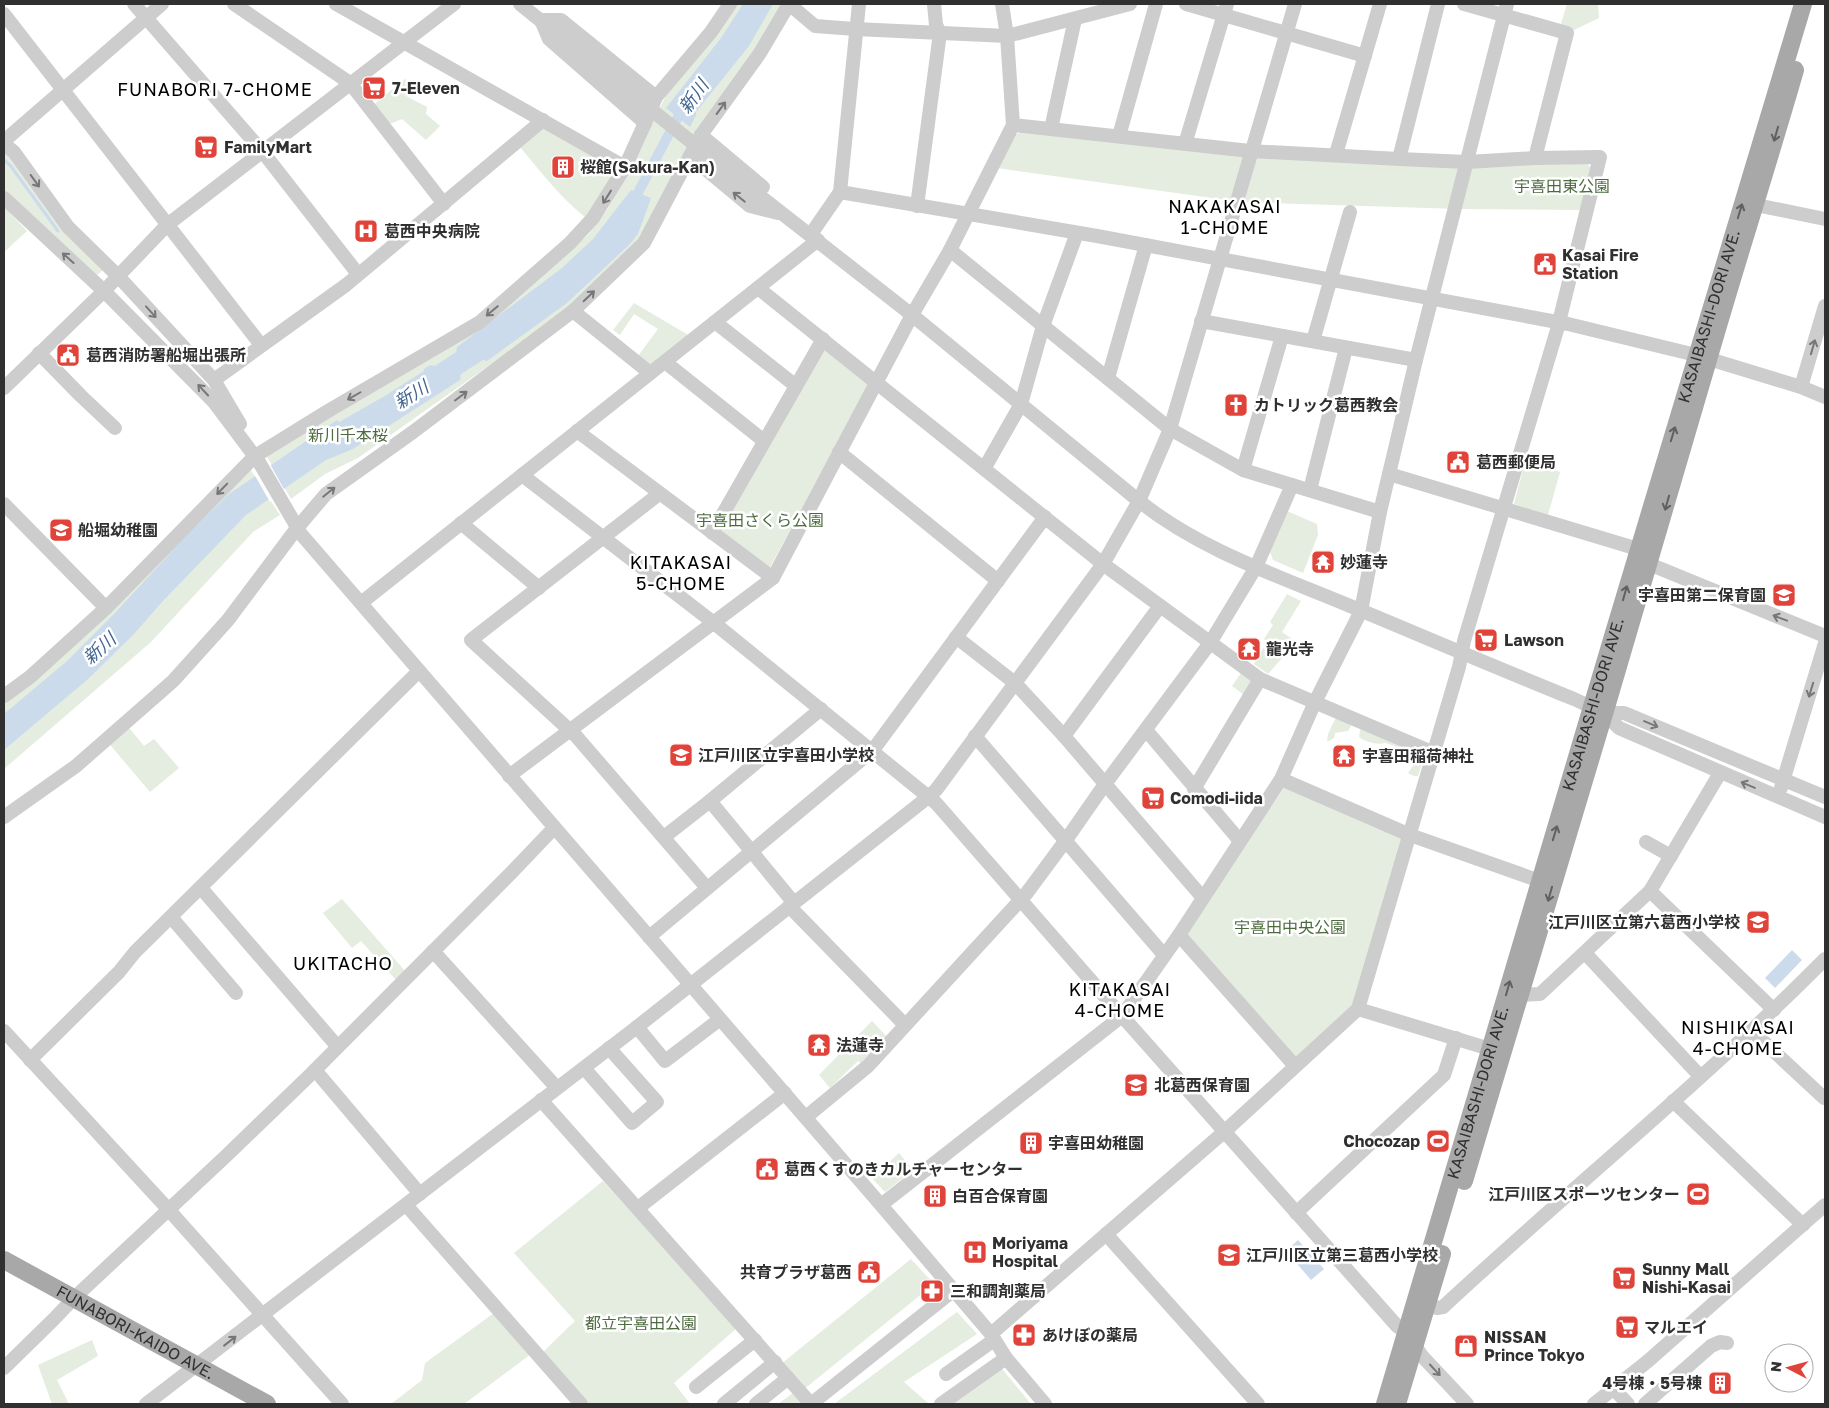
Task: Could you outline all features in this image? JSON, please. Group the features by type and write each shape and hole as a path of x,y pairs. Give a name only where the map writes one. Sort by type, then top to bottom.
{"main road":[{"name":"KASAIBASHI-DORI AVE.","path":"1421,1305 1490,1049 1540,881 1649,564 1702,357 1803,4"},
{"name":"KASAIBASHI-DORI AVE.","path":"1385,1404 1410,1340 1521,995 1598,710 1638,550 1702,357 1756,204 1815,4"},
{"name":"FUNABORI-KAIDO AVE.","path":"4,1260 267,1404"},
{"name":"KASAIBASHI-DORI AVE.","path":"1398,1404 1410,1340"}],"street":[{"path":"134,4 262,151 358,274"},
{"path":"162,4 4,142 14,152 68,227 118,276 214,380 297,528 954,1290 993,1337 1006,1358 1045,1404"},
{"path":"234,4 350,83 444,204"},
{"path":"336,4 625,168"},
{"path":"4,388 167,225 454,4"},
{"path":"520,4 715,161 912,315 1157,515 1198,540 1256,567 1598,710 1624,713 1825,797"},
{"path":"4,696 30,677 106,608 257,459 328,411 480,322 588,226 625,168 656,97 711,32 730,4"},
{"path":"4,817 76,766 173,681 228,620 297,528 326,494 421,426 573,311 644,243 701,135 760,53 789,4 815,26 1007,36 1130,4"},
{"path":"361,603 758,288 814,237 840,192 859,4"},
{"path":"917,206 940,33 936,25 934,4"},
{"path":"509,776 772,578 912,315 950,250 1013,125 1007,36 1002,4"},
{"path":"1118,136 1156,4"},
{"path":"1186,4 1225,9 1286,33 1365,56"},
{"path":"146,1404 637,1027 930,796 1103,564 1140,501 1170,429 1250,151 1295,4"},
{"path":"1336,154 1380,4"},
{"path":"1399,159 1438,4"},
{"path":"1464,4 1506,9 1567,33 1535,158"},
{"path":"1185,144 1225,9"},
{"path":"881,1205 1122,1016 1179,935 1282,779 1315,702 1361,611 1380,512 1416,360 1506,9"},
{"path":"4,14 261,345"},
{"path":"1052,129 1075,19"},
{"path":"542,20 561,20 656,97"},
{"path":"542,20 549,39 645,123"},
{"path":"214,380 346,285 543,120"},
{"path":"946,1374 993,1337 1106,1234 1224,1132 1358,1009 1559,322 1600,156 1467,162 1399,159 1336,154 1250,151 1013,125"},
{"path":"701,135 779,200 784,215"},
{"path":"690,156 750,206 784,215"},
{"path":"840,192 1146,245 1330,281 1559,322 1702,357 1825,397"},
{"path":"4,198 104,290 214,402 257,459"},
{"path":"1756,204 1825,220"},
{"path":"1313,342 1350,212"},
{"path":"984,469 1021,404 1043,326 1077,233"},
{"path":"1108,378 1146,245"},
{"path":"950,250 1170,429 1243,470 1380,512"},
{"path":"758,288 1103,564 1260,679 1434,753"},
{"path":"573,311 650,374"},
{"path":"1801,388 1824,313"},
{"path":"1201,321 1416,360"},
{"path":"715,322 796,386"},
{"path":"1243,470 1282,336"},
{"path":"712,532 822,339"},
{"path":"1310,490 1346,348"},
{"path":"40,353 115,428"},
{"path":"665,362 764,441"},
{"path":"577,431 772,578"},
{"path":"839,452 998,580"},
{"path":"1389,474 1638,550"},
{"path":"522,475 714,623 930,796 1224,1132 1467,1404"},
{"path":"806,1117 868,1066 1021,900 1066,840 1104,784 1210,642 1256,567 1292,486"},
{"path":"659,494 471,640 570,730 706,888"},
{"path":"4,504 106,608"},
{"path":"649,937 873,750 1045,518"},
{"path":"461,523 539,588"},
{"path":"1649,564 1825,636"},
{"path":"1064,736 1160,606"},
{"path":"956,637 1015,683 1064,736 1203,898"},
{"path":"1778,797 1825,643"},
{"path":"30,1060 419,671"},
{"path":"1194,789 1260,679"},
{"path":"664,837 821,709"},
{"path":"1598,710 1619,728 1825,817"},
{"path":"1146,730 1240,841"},
{"path":"976,736 1164,955"},
{"path":"1521,995 1540,994 1650,891 1720,773"},
{"path":"1282,779 1410,835 1540,881"},
{"path":"710,801 752,850 792,905 905,1025"},
{"path":"4,1368 74,1298 315,1070 554,828"},
{"path":"1646,842 1671,856"},
{"path":"201,888 337,1046"},
{"path":"1650,891 1774,1010"},
{"path":"171,917 236,993"},
{"path":"1179,935 1295,1066"},
{"path":"434,951 557,1088"},
{"path":"1585,953 1700,1076"},
{"path":"1421,1305 1437,1308 1443,1307 1774,1010 1825,959"},
{"path":"1358,1009 1490,1049"},
{"path":"637,1027 665,1061 715,1024"},
{"path":"1752,1030 1824,1098"},
{"path":"4,1031 342,1404"},
{"path":"1296,1213 1444,1075 1456,1038"},
{"path":"584,1068 632,1123 657,1102 609,1048"},
{"path":"315,1070 420,1194"},
{"path":"638,1208 785,1093"},
{"path":"541,1100 811,1404 954,1290"},
{"path":"1673,1101 1803,1225"},
{"path":"406,1205 581,1404"},
{"path":"1594,1404 1648,1361 1825,1205"},
{"path":"1106,1234 1258,1404"},
{"path":"696,1387 755,1340"},
{"path":"1645,1404 1710,1346 1720,1342 1727,1343"},
{"path":"941,1404 1006,1358"},
{"path":"724,1404 775,1362"},
{"path":"756,1404 788,1378"},
{"path":"1613,1388 1628,1404"}],"green space":[{"name":"新川千本桜","path":"736,4 785,4 641,242 569,309 358,458 325,474 291,499 266,455 482,324 587,236 607,210 668,92"},
{"path":"1567,4 1598,4 1599,18 1572,31 1560,27"},
{"path":"405,79 410,83 405,91 408,97 427,107 426,114 440,126 426,140 402,119 390,124 373,105"},
{"path":"546,126 622,168 590,221 561,195 519,146"},
{"name":"宇喜田東公園","path":"1024,130 1256,156 1586,161 1591,169 1582,210 1459,209 1241,202 997,168 1015,135"},
{"path":"4,150 104,269 94,278 4,194"},
{"path":"4,207 27,231 4,252"},
{"path":"634,303 690,336 650,367 638,356 658,329 634,314 620,335 613,330"},
{"name":"宇喜田さくら公園","path":"823,349 826,349 867,382 867,389 769,569 720,533"},
{"path":"1525,462 1560,472 1548,515 1514,504"},
{"path":"250,469 280,515 253,532 151,642 4,769 4,696"},
{"path":"1287,511 1317,524 1318,535 1303,573 1273,560 1270,552"},
{"path":"1287,594 1301,601 1282,632 1294,640 1268,674 1254,664 1267,642 1264,639 1273,625 1270,622"},
{"path":"1241,673 1251,680 1252,683 1244,695 1232,686"},
{"path":"1335,719 1350,723 1351,726 1348,731 1335,733 1334,738 1327,741 1328,734"},
{"path":"125,723 144,746 154,739 179,768 150,792 106,740"},
{"path":"1362,729 1419,754 1423,760 1418,776 1408,773 1415,763 1413,759 1398,753 1395,746 1385,743 1371,743 1362,739 1359,737 1360,730"},
{"name":"宇喜田中央公園","path":"1286,785 1405,837 1354,1007 1296,1061 1184,935"},
{"path":"342,899 405,971 397,981 361,941 352,948 323,913"},
{"path":"872,1021 887,1037 862,1064 858,1061 830,1088 819,1075"},
{"path":"899,1153 913,1170 885,1192 872,1178"},
{"name":"都立宇喜田公園","path":"603,1181 734,1327 738,1327 674,1383 690,1404 574,1404 542,1353 575,1321 514,1253"},
{"path":"911,1259 934,1284 803,1390 806,1404 778,1404 801,1387 781,1364"},
{"path":"957,1312 977,1334 904,1382 929,1404 834,1404"},
{"path":"494,1313 531,1354 464,1404 391,1404 422,1380 425,1363"},
{"path":"92,1340 98,1356 57,1380 69,1404 52,1404 38,1365"},
{"path":"999,1365 1031,1404 945,1404"}],"water":[{"path":"743,4 773,4 749,46 696,112 690,127 666,108 721,38"},
{"path":"631,190 651,198 638,234 630,244 567,303 487,361 483,360 461,374 460,380 353,449 326,460 246,515 162,602 134,634 87,680 4,750 4,714 67,661 114,614 184,538 229,494 337,420 339,422 383,397 424,371 430,365 435,366 456,352 457,347 562,268 593,239"},
{"path":"1792,950 1802,960 1775,988 1765,978"},
{"path":"1298,1240 1324,1269 1311,1280 1286,1251"}],"pier":[{"path":"270,464 285,491 270,502 254,474"}],"waterway":[{"name":"新川","path":"632,204 685,107"},
{"path":"4,160 10,165 58,231"}],"place":[{"name":"7-Eleven","path":"374,88"},
{"name":"FamilyMart","path":"206,147"},
{"name":"桜館(Sakura-Kan)","path":"563,167"},
{"name":"葛西中央病院","path":"366,231"},
{"name":"Kasai Fire Station","path":"1545,264"},
{"name":"葛西消防署船堀出張所","path":"68,355"},
{"name":"カトリック葛西教会","path":"1236,405"},
{"name":"葛西郵便局","path":"1458,462"},
{"name":"船堀幼稚園","path":"61,530"},
{"name":"妙蓮寺","path":"1323,562"},
{"name":"宇喜田第二保育園","path":"1784,595"},
{"name":"Lawson","path":"1486,640"},
{"name":"龍光寺","path":"1249,649"},
{"name":"江戸川区立宇喜田小学校","path":"681,755"},
{"name":"宇喜田稲荷神社","path":"1344,756"},
{"name":"Comodi-iida","path":"1153,798"},
{"name":"江戸川区立第六葛西小学校","path":"1758,922"},
{"name":"法蓮寺","path":"819,1045"},
{"name":"北葛西保育園","path":"1136,1085"},
{"name":"Chocozap","path":"1438,1141"},
{"name":"宇喜田幼稚園","path":"1031,1143"},
{"name":"葛西くすのきカルチャーセンター","path":"767,1169"},
{"name":"江戸川区スポーツセンター","path":"1698,1194"},
{"name":"白百合保育園","path":"935,1196"},
{"name":"Moriyama Hospital","path":"975,1252"},
{"name":"江戸川区立第三葛西小学校","path":"1229,1255"},
{"name":"共育プラザ葛西","path":"869,1272"},
{"name":"Sunny Mall Nishi-Kasai","path":"1624,1278"},
{"name":"三和調剤薬局","path":"932,1291"},
{"name":"マルエイ","path":"1627,1327"},
{"name":"あけぼの薬局","path":"1024,1335"},
{"name":"NISSAN Prince Tokyo","path":"1466,1346"},
{"name":"4号棟・5号棟","path":"1720,1383"}],"district":[{"name":"FUNABORI 7-CHOME","path":"215,89"},
{"name":"NAKAKASAI 1-CHOME","path":"1225,216"},
{"name":"KITAKASAI 5-CHOME","path":"681,572"},
{"name":"UKITACHO","path":"343,963"},
{"name":"KITAKASAI 4-CHOME","path":"1120,1000"},
{"name":"NISHIKASAI 4-CHOME","path":"1738,1037"}]}
